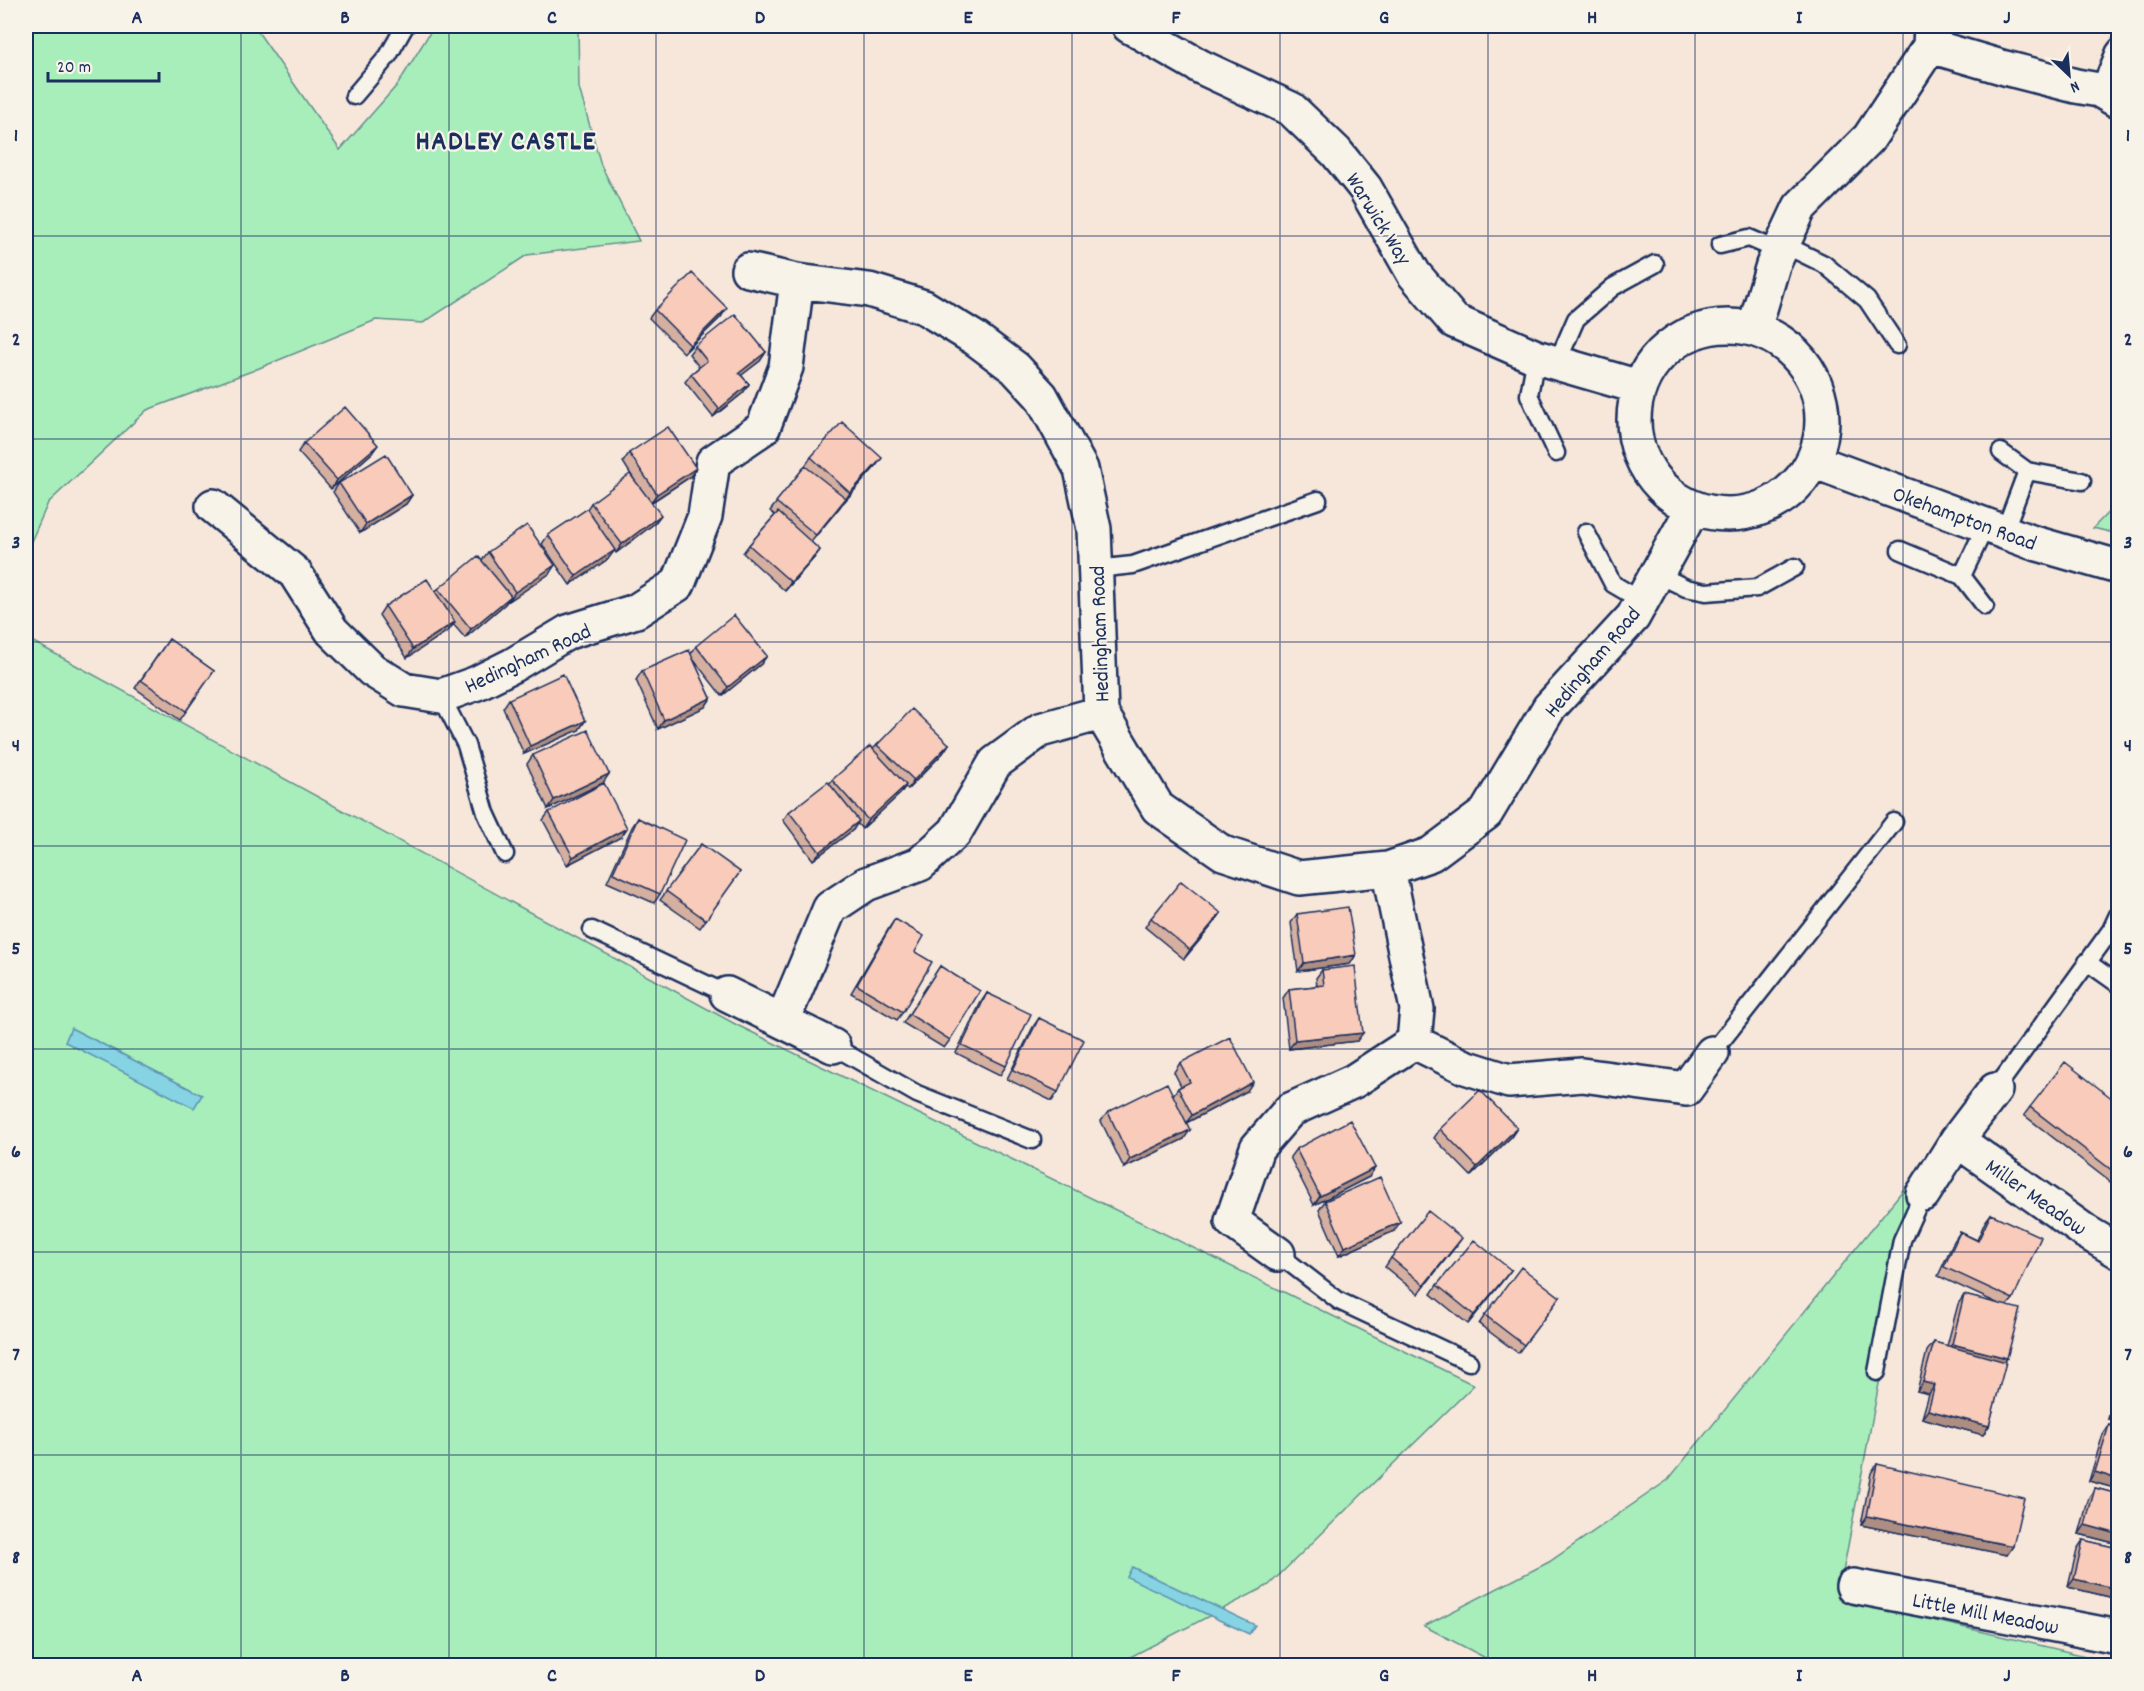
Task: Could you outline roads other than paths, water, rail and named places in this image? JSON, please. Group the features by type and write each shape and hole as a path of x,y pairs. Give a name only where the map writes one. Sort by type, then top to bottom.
{"street":[{"name":"Warwick Way","path":"1129,26 1201,67 1291,109 1336,152 1365,188 1414,274 1454,321 1546,360 1639,387"},
{"path":"1754,328 1773,265 1800,207 1869,138 1931,36 2005,68 2109,95"},
{"name":"Hedingham Road","path":"748,270 797,281 869,290 924,307 976,339 1015,368 1041,396 1081,469 1094,529 1101,713 1158,808 1223,853 1299,878 1388,868 1431,854 1486,813 1549,708 1633,617 1693,508"},
{"name":"Hedingham Road","path":"213,506 295,573 332,631 372,670 404,690 441,696 486,678 568,632 636,611 678,584 705,516 713,462 763,428 786,367 797,281"},
{"path":"1733,326 1754,328 1788,348 1808,372 1820,400 1821,431 1813,461 1797,484 1775,502 1749,512 1721,514 1693,508 1668,493 1648,471 1636,445 1633,415 1639,387 1654,361 1677,341 1703,329 1733,326"},
{"name":"Okehampton Road","path":"1813,461 2031,542 2118,567"},
{"path":"783,1020 830,908 866,884 920,864 954,832 995,763 1040,730 1101,713"},
{"path":"1388,868 1417,1009 1414,1041"},
{"path":"727,994 833,1046"},
{"path":"1414,1041 1465,1067 1509,1081 1582,1075 1686,1089 1712,1053"},
{"path":"1278,1254 1232,1221 1257,1148 1290,1110 1353,1081 1414,1041"},
{"path":"1923,1194 1957,1140 1995,1090"},
{"name":"Miller Meadow","path":"1957,1140 2086,1232 2118,1251"},
{"name":"Little Mill Meadow","path":"1853,1586 2118,1637"}],"lane":[{"path":"354,96 388,56 405,26"},
{"path":"2109,95 2115,51 2118,47"},
{"path":"1720,245 1749,238 1824,264 1867,300 1897,345"},
{"path":"1556,453 1529,395 1546,360 1576,319 1613,287 1655,264"},
{"path":"2001,452 2027,471 2082,481"},
{"path":"1962,576 1995,529 2027,471"},
{"path":"1096,569 1133,565 1318,500"},
{"path":"1586,532 1613,584 1706,591 1757,588 1795,567"},
{"path":"1900,549 1962,576 1985,606"},
{"path":"441,696 466,745 486,813 505,854"},
{"path":"1712,1053 1894,822"},
{"path":"1995,1090 2118,915"},
{"path":"592,930 727,994"},
{"path":"2087,962 2118,984"},
{"path":"833,1046 917,1094 1032,1140"},
{"path":"1877,1372 1902,1240 1923,1194"},
{"path":"1278,1254 1339,1301 1468,1362"}],"water":[{"path":"71,1028 202,1095 194,1108 65,1042"},
{"path":"1132,1567 1255,1625 1249,1634 1127,1577"}],"district":[{"name":"HADLEY CASTLE","path":"506,139"}]}
